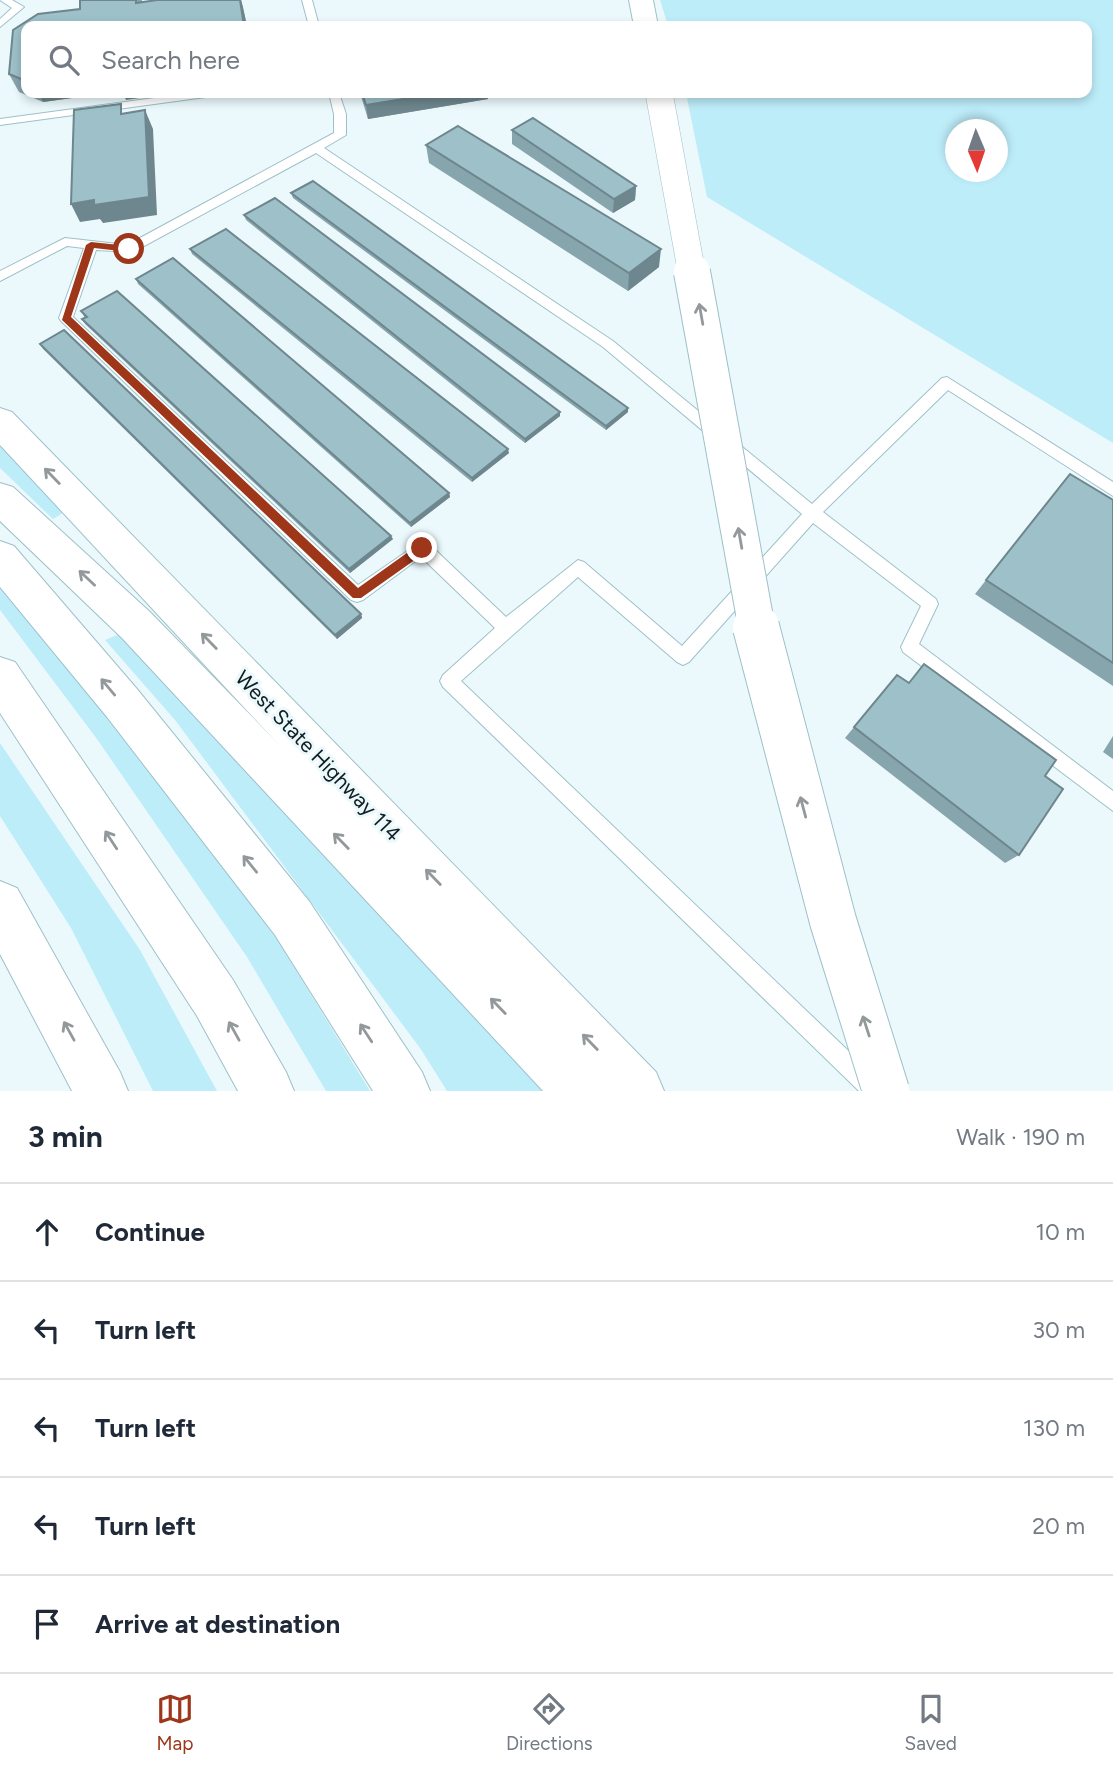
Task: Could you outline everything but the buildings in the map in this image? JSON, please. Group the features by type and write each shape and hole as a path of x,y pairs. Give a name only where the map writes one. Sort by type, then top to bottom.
{"main road":[{"path":"641,0 645,21"},
{"path":"660,98 758,636 833,921 886,1091"},
{"name":"West State Highway 114","path":"0,422 637,1091"},
{"path":"0,498 136,625 579,1091"},
{"path":"0,558 121,703 292,918 403,1091"},
{"path":"0,676 215,998 267,1091"},
{"path":"0,905 101,1091"}],"lane":[{"path":"4,0 19,8"},
{"path":"0,24 33,0"},
{"path":"307,0 313,21"},
{"path":"0,122 176,98"},
{"path":"0,278 65,242 129,249 340,135 340,114 335,98"},
{"path":"316,148 608,344 812,513 930,604 909,646 1113,803"},
{"path":"91,245 66,318 357,595 422,548 506,628"},
{"path":"874,1091 449,681 578,567 683,657 812,513 947,382 1113,490"}],"shaded area":[{"path":"660,0 1113,0 1113,443 707,197 687,98 1092,98 1092,21 666,21"},
{"path":"0,444 63,513 53,519 0,468"},
{"path":"0,584 122,732 264,918 370,1091 326,1091 247,957 97,739 0,610"},
{"path":"122,633 562,1091 447,1091 420,1048 175,720 105,640"},
{"path":"0,743 140,950 217,1091 153,1091 71,928 0,816"}],"route":[{"path":"129,249 91,245 66,318 357,595 422,548"}]}
